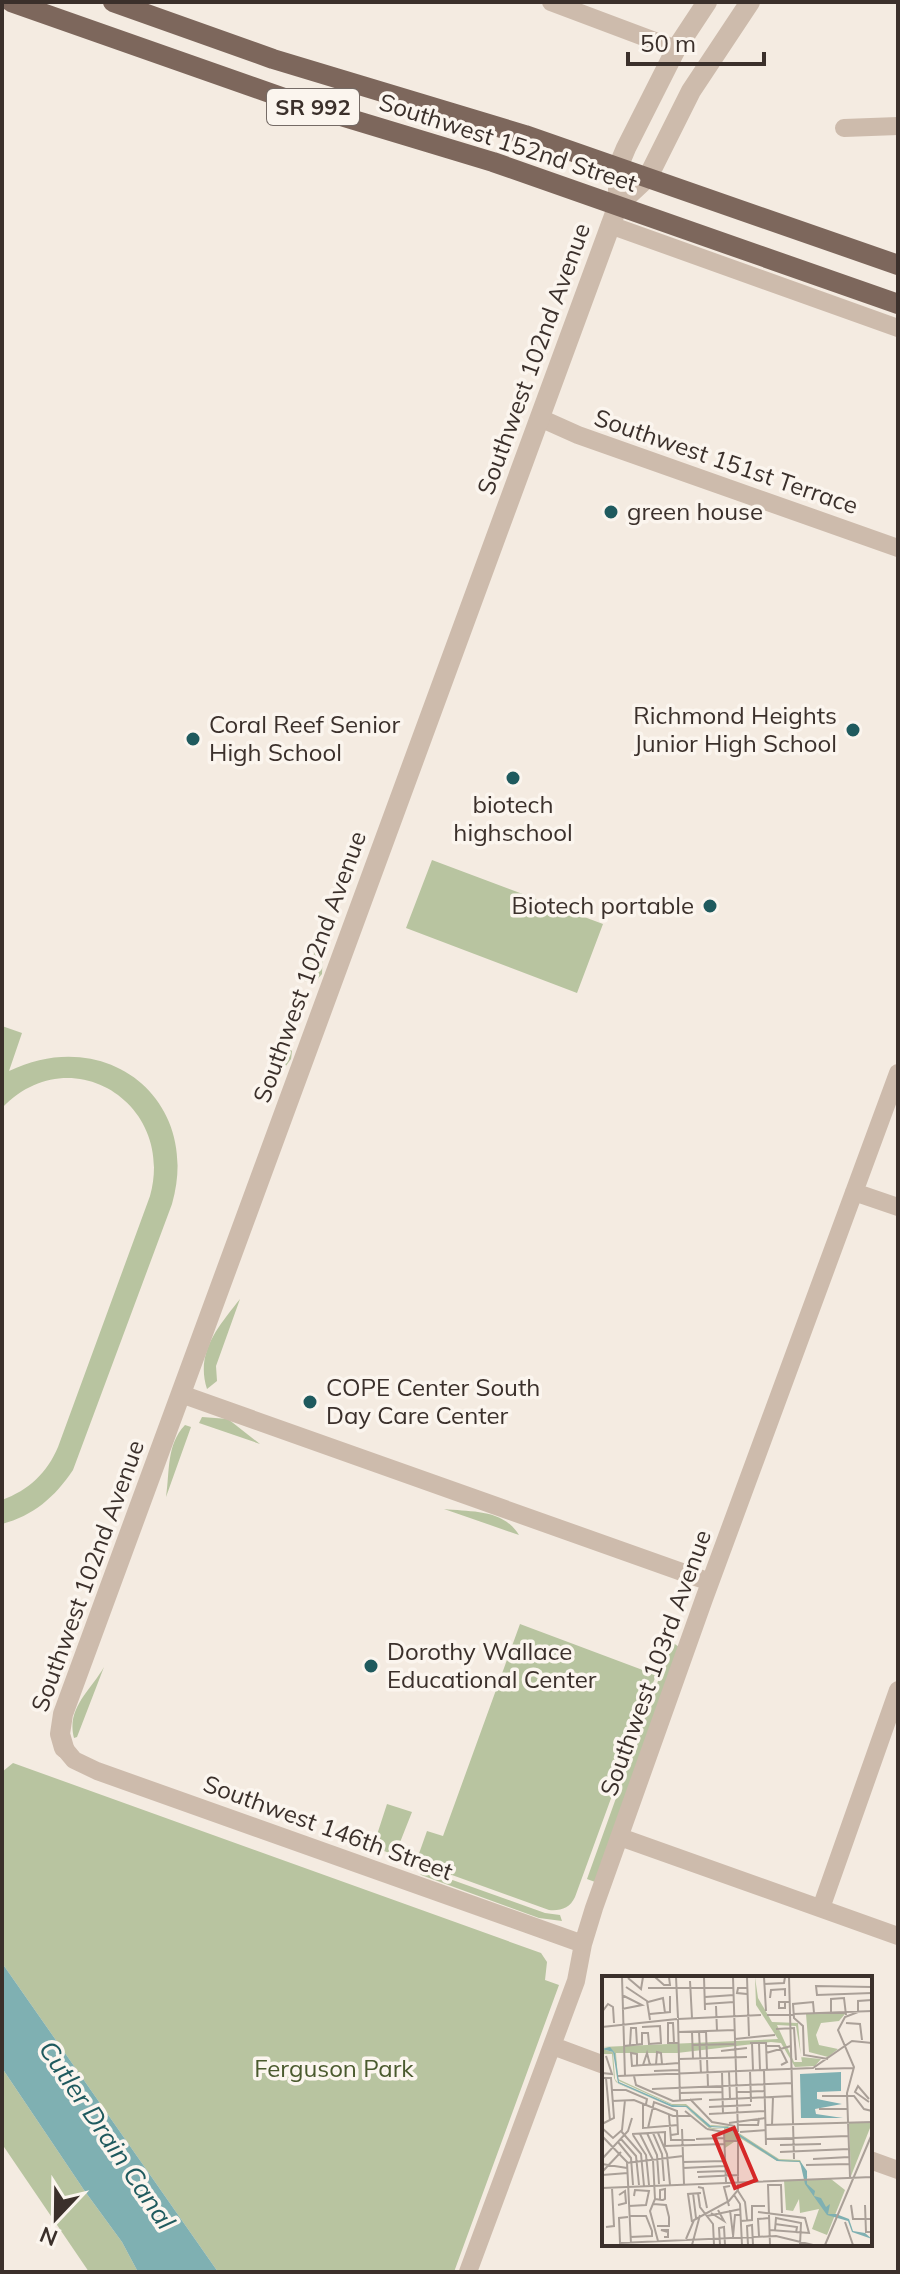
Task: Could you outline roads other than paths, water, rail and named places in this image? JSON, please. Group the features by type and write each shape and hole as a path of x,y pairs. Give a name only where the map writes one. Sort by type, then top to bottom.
{"main road":[{"name":"Southwest 152nd Street","path":"11,2 277,95 493,162 898,304"},
{"name":"Southwest 152nd Street","path":"113,2 273,59 491,124 898,265"}],"street":[{"path":"551,2 676,49"},
{"path":"618,205 618,167 676,49 707,2"},
{"path":"618,205 648,177 691,91 750,2"},
{"path":"844,128 898,126"},
{"name":"Southwest 102nd Avenue","path":"64,1748 60,1734 63,1714 618,205"},
{"path":"610,225 898,328"},
{"name":"Southwest 151st Terrace","path":"540,418 578,435 898,548"},
{"name":"Southwest 103rd Avenue","path":"468,2272 576,1981 583,1944 710,1582 898,1073"},
{"path":"854,1192 898,1207"},
{"path":"181,1394 710,1582"},
{"path":"821,1908 898,1690"},
{"name":"Southwest 146th Street","path":"64,1748 74,1760 97,1771 583,1944"},
{"path":"620,1837 898,1936"},
{"path":"553,2046 602,2064"},
{"path":"872,2161 898,2170"}],"water":[{"name":"Cutler Drain Canal","path":"2,1963 218,2272 138,2272 122,2242 2,2068"}],"place":[{"name":"green house","path":"611,512"},
{"name":"Richmond Heights Junior High School","path":"853,730"},
{"name":"Coral Reef Senior High School","path":"193,739"},
{"name":"biotech highschool","path":"513,778"},
{"name":"Biotech portable","path":"710,906"},
{"name":"COPE Center South Day Care Center","path":"310,1402"},
{"name":"Dorothy Wallace Educational Center","path":"371,1666"}],"park label":[{"name":"Ferguson Park","path":"334,2069"}]}
